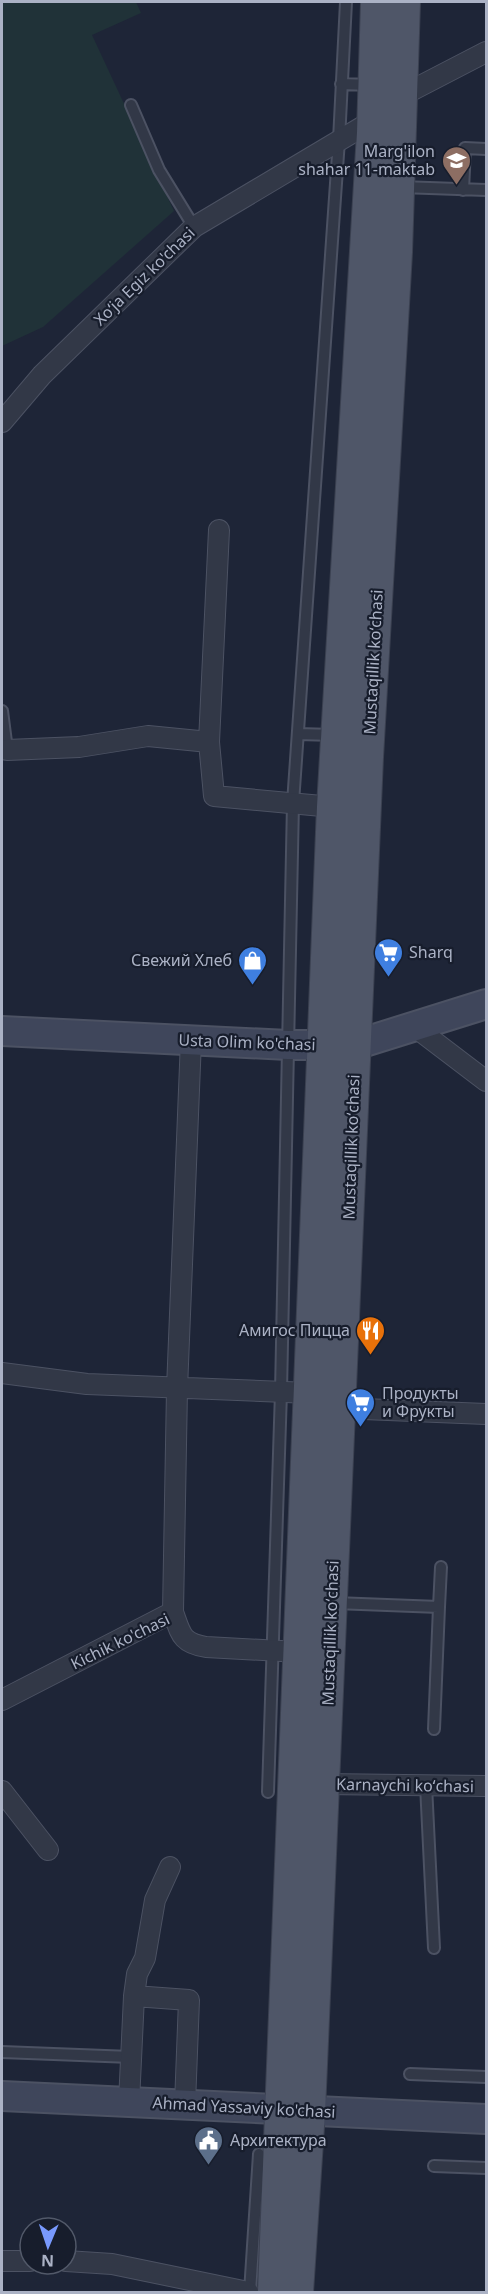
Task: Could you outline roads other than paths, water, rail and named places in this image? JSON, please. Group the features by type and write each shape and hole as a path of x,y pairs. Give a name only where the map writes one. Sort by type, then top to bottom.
{"main road":[{"name":"Mustaqillik koʻchasi","path":"377,2 387,90"},
{"name":"Mustaqillik koʻchasi","path":"297,2292 286,1651 296,1392 324,1046 337,736 382,129 404,2"},
{"name":"Mustaqillik koʻchasi","path":"274,2292 295,2110 323,1784 367,757 398,187 382,129"}],"street":[{"path":"387,90 486,52"},
{"name":"Xoʻja Egiz ko'chasi","path":"2,422 42,375 194,227 339,141 382,129"},
{"path":"219,530 210,742 214,796 333,807"},
{"path":"4,750 80,747 148,736 210,742"},
{"name":"Usta Olim ko'chasi","path":"2,1031 288,1045 355,1046 486,1004"},
{"path":"416,1027 486,1081"},
{"path":"173,1612 177,1389 191,1040"},
{"path":"2,1373 87,1384 296,1392"},
{"path":"339,1408 486,1414"},
{"name":"Kichik ko'chasi","path":"3,1695 173,1612 181,1635 192,1644 206,1647 286,1651"},
{"name":"Karnaychi koʻchasi","path":"323,1784 486,1786"},
{"path":"2,1791 48,1850"},
{"path":"129,2102 137,1974 145,1958 155,1900 170,1867"},
{"path":"134,1996 189,2000 185,2104"},
{"name":"Ahmad Yassaviy ko'chasi","path":"2,2096 486,2119"},
{"path":"2,2261 18,2261"},
{"path":"78,2262 112,2264 249,2292"}],"lane":[{"path":"296,1392 288,1045 293,803 339,141 346,2"},
{"path":"341,84 387,90"},
{"path":"131,105 159,170 194,227"},
{"path":"463,190 465,148 486,148"},
{"path":"398,187 486,190"},
{"path":"2,711 4,750"},
{"path":"297,734 337,736"},
{"path":"434,1729 441,1567"},
{"path":"332,1603 439,1607"},
{"path":"268,1792 286,1651"},
{"path":"426,1785 434,1948"},
{"path":"2,2052 131,2057"},
{"path":"410,2073 486,2077"},
{"path":"249,2292 259,2154"},
{"path":"434,2166 486,2168"}],"place":[{"name":"Marg'ilon shahar 11-maktab","path":"456,186"},
{"name":"Sharq","path":"388,978"},
{"name":"Свежий Хлеб","path":"253,986"},
{"name":"Амигос Пицца","path":"371,1356"},
{"name":"Продукты и Фрукты","path":"361,1428"},
{"name":"Архитектура","path":"209,2166"}]}
